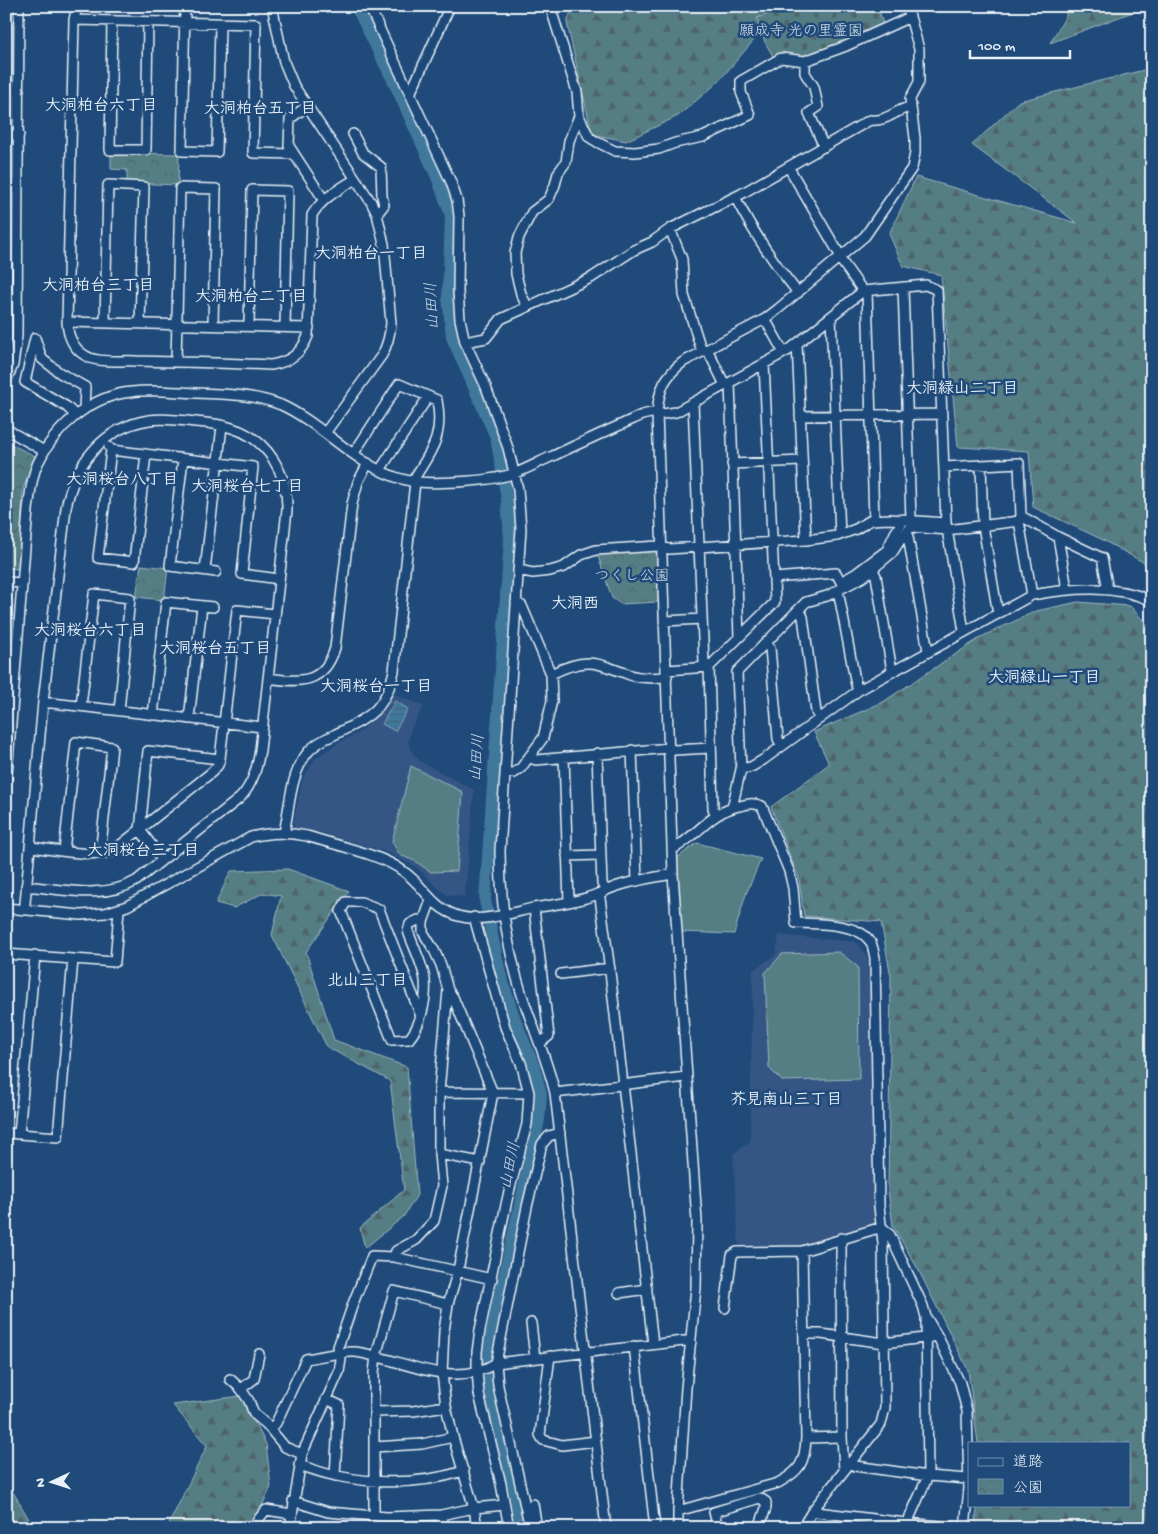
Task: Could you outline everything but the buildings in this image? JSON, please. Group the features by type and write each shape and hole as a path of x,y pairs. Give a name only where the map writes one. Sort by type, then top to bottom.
{"street":[{"path":"6,382 13,365 17,336 19,6"},
{"path":"77,6 74,20 67,333 71,342 80,352 96,360 270,365 283,363 291,359 299,352 308,336 312,214 324,200 355,179"},
{"path":"185,6 182,151 217,152 220,24"},
{"path":"272,6 288,73 307,106 371,202 377,214 384,244 391,323 390,334 382,355 325,433"},
{"path":"369,6 444,164 457,200 459,216 458,300 460,319 465,342 500,422 511,474 518,489 521,529 505,773 499,915 522,995 550,1069 555,1094 606,1528"},
{"path":"410,94 450,6"},
{"path":"550,6 577,92 579,116 589,137 615,151 635,152 659,149 675,143 703,137 750,115 742,92 741,81 781,58 805,61 846,46 910,18"},
{"path":"678,1528 687,1379 696,1288 697,1221 673,874 658,399 663,384 671,371 704,350 765,319 865,236 912,168 915,153 910,99 920,82 918,71 920,49 907,6"},
{"path":"74,20 256,24 253,153 294,154"},
{"path":"112,21 110,150 146,150 148,22"},
{"path":"805,61 805,73 814,87 818,107 809,113 824,147"},
{"path":"6,90 19,90"},
{"path":"307,106 290,119 289,146 324,200"},
{"path":"465,342 486,338 502,319 591,278 634,250 652,242 670,229 789,168 870,120 880,121 910,107"},
{"path":"527,306 521,294 516,274 516,253 519,236 532,212 549,199 558,173 566,162 569,141 579,116"},
{"path":"354,134 363,153 381,167 384,205 377,214"},
{"path":"6,135 19,135"},
{"path":"789,168 840,258 865,291 874,520"},
{"path":"105,323 108,186 144,187 140,324"},
{"path":"176,362 180,188 216,188 213,325"},
{"path":"249,326 252,190 279,190 288,191 285,327"},
{"path":"735,197 752,230 776,266 798,293"},
{"path":"670,229 682,259 684,296 704,350 727,384 739,637"},
{"path":"6,786 31,485 37,466 44,452 60,430 75,415 98,401 131,392 154,391 243,395 266,400 295,412 380,470 414,482 440,483 491,478 511,474 642,415 676,412 797,344 865,291 926,285 937,290 946,526 964,632"},
{"path":"774,578 836,573 841,582 887,550 895,532 908,519 908,414 903,287"},
{"path":"831,317 840,535"},
{"path":"765,319 784,352"},
{"path":"67,322 309,328"},
{"path":"75,415 66,407 25,382 35,338 42,358 60,373 85,387 84,410"},
{"path":"797,344 806,540"},
{"path":"551,674 571,665 587,663 605,665 626,674 646,679 709,667 775,602 764,364"},
{"path":"284,833 296,773 309,751 319,742 366,718 377,709 387,695 394,671 414,482 434,447 439,428 437,400 399,384 354,453"},
{"path":"380,470 428,397"},
{"path":"694,402 704,663 709,667 713,808 715,815"},
{"path":"800,416 942,414"},
{"path":"24,910 26,886 30,847 43,702 69,493 80,467 104,440 131,425 149,420 175,419 233,428 260,444 274,461 283,476 288,497 255,775 248,789 240,798 136,881 125,887 99,892 26,886"},
{"path":"205,570 222,426"},
{"path":"6,429 44,452"},
{"path":"104,440 111,450 98,558 134,562 146,454"},
{"path":"111,450 253,467 242,574 279,579"},
{"path":"183,459 170,566 216,572"},
{"path":"732,464 802,461"},
{"path":"268,678 298,682 307,680 318,675 328,666 332,658 335,648 352,504 358,482 368,463"},
{"path":"944,467 1020,463 1020,519 1032,595"},
{"path":"981,465 983,526 998,614"},
{"path":"518,570 533,573 550,571 564,567 581,555 596,550 658,546 666,550 806,540 840,535 874,520 908,519 946,526"},
{"path":"732,808 741,769 737,672 806,602 827,596 873,570 892,553 911,528 983,526 1020,519 1102,558 1108,590"},
{"path":"907,531 928,651"},
{"path":"1058,537 1067,589"},
{"path":"873,570 876,576 892,671"},
{"path":"6,582 22,583"},
{"path":"741,769 764,760 859,690 1032,595 1067,589 1108,590 1129,592 1152,601"},
{"path":"838,590 856,685 859,690"},
{"path":"81,706 94,594 130,598 119,711"},
{"path":"153,715 166,602 213,607"},
{"path":"505,773 514,773 521,768 543,738 552,701 551,674 522,606 516,602"},
{"path":"189,719 202,606"},
{"path":"799,609 803,617 816,712 820,718"},
{"path":"30,847 100,854 113,851 212,772 220,759 237,610 275,614"},
{"path":"665,621 702,619"},
{"path":"766,643 770,648 778,739 782,746"},
{"path":"43,702 262,728"},
{"path":"64,851 76,742 112,747 100,854"},
{"path":"529,758 536,760 632,750 711,748"},
{"path":"632,750 637,881"},
{"path":"162,859 140,830 148,751 220,759"},
{"path":"598,753 602,884 600,898 610,968 653,1344"},
{"path":"564,757 569,902"},
{"path":"673,849 715,815 732,808 755,803 762,806 789,871 793,888 796,923 847,927 859,932 871,943 875,958 879,1206 882,1227 885,1408 881,1424 813,1510 802,1528"},
{"path":"6,908 81,915 119,910 251,837 261,834 284,833 307,836 391,863 405,871 431,900 440,907 460,916 499,915 569,902 637,881 673,874"},
{"path":"567,856 601,855"},
{"path":"431,900 423,922 423,932 441,965 448,990 453,997 493,1093 458,1270 448,1304 444,1331 442,1374 446,1406 453,1437 474,1508 477,1528"},
{"path":"421,1016 379,909 361,902 346,902 341,910 392,1040 409,1040 416,1032 421,1016 425,979 408,932 410,924 418,920 423,922"},
{"path":"534,908 549,1036 540,1043"},
{"path":"6,954 115,962 119,910"},
{"path":"478,917 505,1028 521,1063 529,1093 527,1124 507,1200 480,1330 479,1394 509,1528"},
{"path":"19,1134 35,956"},
{"path":"6,1133 58,1136 73,959"},
{"path":"561,974 610,968"},
{"path":"394,1257 396,1251 416,1240 434,1221 442,1186 439,1154 438,1092 448,990"},
{"path":"555,1094 686,1077"},
{"path":"438,1092 529,1093"},
{"path":"530,1528 498,1386 495,1364 527,1207 542,1144 549,1136 560,1133"},
{"path":"439,1154 480,1162"},
{"path":"725,1308 732,1254 737,1252 802,1251 882,1227"},
{"path":"882,1227 890,1235 924,1306 926,1317 928,1476 905,1525"},
{"path":"841,1238 842,1437 847,1467"},
{"path":"678,1511 778,1483 791,1476 800,1467 805,1456 806,1438 802,1251"},
{"path":"290,1528 302,1454 339,1372 341,1360 338,1347 372,1256 394,1257 492,1279"},
{"path":"619,1293 647,1289"},
{"path":"374,1528 374,1373 376,1356 394,1291 448,1304"},
{"path":"813,1510 905,1525 965,1528 968,1506 968,1478 964,1396 960,1383 938,1337 926,1317"},
{"path":"530,1323 535,1358"},
{"path":"804,1334 821,1334 884,1343 938,1337"},
{"path":"271,1429 276,1423 306,1359 353,1352 376,1356 422,1371 442,1374 479,1371 495,1364 550,1356 653,1344 691,1342"},
{"path":"634,1346 655,1528"},
{"path":"241,1388 254,1379 259,1354"},
{"path":"550,1356 540,1435 543,1440 562,1446 596,1440"},
{"path":"230,1379 241,1388 249,1400 254,1414 271,1429 285,1447 302,1454"},
{"path":"326,1399 339,1405 335,1476"},
{"path":"374,1412 446,1406"},
{"path":"374,1447 422,1444 453,1437"},
{"path":"806,1438 842,1437"},
{"path":"300,1465 335,1476 374,1482 424,1481 464,1471"},
{"path":"847,1467 855,1466 928,1476 968,1478"},
{"path":"718,1528 714,1512 760,1498 766,1502 766,1508 759,1528"},
{"path":"293,1501 328,1512 374,1516 441,1515 474,1508 505,1505"},
{"path":"533,1504 537,1528"},
{"path":"255,1528 257,1521 266,1510 292,1514"},
{"path":"441,1515 443,1528"},
{"path":"409,1516 409,1528"}],"shaded area":[{"path":"6,6 13,6 15,84 11,87 6,87"},
{"path":"391,693 424,706 411,729 408,743 414,755 421,762 474,790 465,896 447,895 418,868 387,852 321,833 295,828 293,824 303,778 316,758 340,742 360,732 377,716"},
{"path":"395,701 408,709 395,731 382,724"},
{"path":"779,935 856,942 867,956 871,970 875,1223 803,1247 739,1245 733,1154 750,1142 753,970 776,955"},
{"path":"814,1521 850,1528 809,1528"}],"green space":[{"path":"573,6 806,6 767,25 717,83 678,116 626,141 592,134 567,23"},
{"name":"願成寺 光の里霊園","path":"794,6 878,6 884,28 805,58 774,58 765,42 757,18"},
{"path":"1066,6 1152,7 1146,7 1050,43 1066,16"},
{"path":"1152,68 1152,567 1099,538 1033,507 1029,451 958,447 941,275 903,266 889,234 916,177 1077,223 972,145 1019,101"},
{"path":"111,153 179,154 178,185 127,183 127,170 111,169"},
{"path":"6,442 35,456 23,489 19,569 6,568"},
{"name":"つくし公園","path":"657,549 658,602 621,604 612,598 597,553"},
{"path":"141,565 168,568 164,600 136,597"},
{"path":"1078,602 1130,606 1152,630 1152,1528 974,1528 978,1506 1130,1506 1130,1442 978,1442 968,1370 918,1269 893,1226 888,1190 891,977 881,922 804,916 799,879 771,807 829,764 814,732 883,702 983,636 1036,611"},
{"path":"411,766 463,792 457,871 431,872 415,861 400,855 392,842"},
{"path":"697,843 761,859 746,894 734,934 680,932 677,858"},
{"path":"288,869 349,891 306,952 334,1040 407,1067 417,1195 404,1216 365,1248 360,1228 404,1190 390,1081 327,1047 272,935 281,896 263,893 234,908 216,903 231,871"},
{"path":"839,952 858,967 859,1079 782,1081 769,1068 765,973 782,954"},
{"path":"241,1396 266,1444 271,1487 253,1528 167,1528 207,1446 173,1405"},
{"path":"6,1489 13,1492 34,1528 6,1528"}],"waterway":[{"name":"山田川","path":"356,6 394,82 437,177 451,215 448,297 452,337 496,437 507,499 510,539 485,900 500,973 514,1017 534,1067 541,1094 539,1120 492,1331 488,1359 491,1397 515,1491 521,1528"}],"district":[{"name":"大洞柏台六丁目","path":"101,107"},
{"name":"大洞柏台五丁目","path":"260,110"},
{"name":"大洞柏台一丁目","path":"371,255"},
{"name":"大洞柏台三丁目","path":"98,287"},
{"name":"大洞柏台二丁目","path":"251,298"},
{"name":"大洞緑山二丁目","path":"962,390"},
{"name":"大洞桜台八丁目","path":"122,481"},
{"name":"大洞桜台七丁目","path":"247,488"},
{"name":"大洞西","path":"575,605"},
{"name":"大洞桜台六丁目","path":"90,632"},
{"name":"大洞桜台五丁目","path":"215,650"},
{"name":"大洞緑山一丁目","path":"1044,679"},
{"name":"大洞桜台一丁目","path":"376,688"},
{"name":"大洞桜台三丁目","path":"143,852"},
{"name":"北山三丁目","path":"367,982"},
{"name":"芥見南山三丁目","path":"786,1101"}]}
